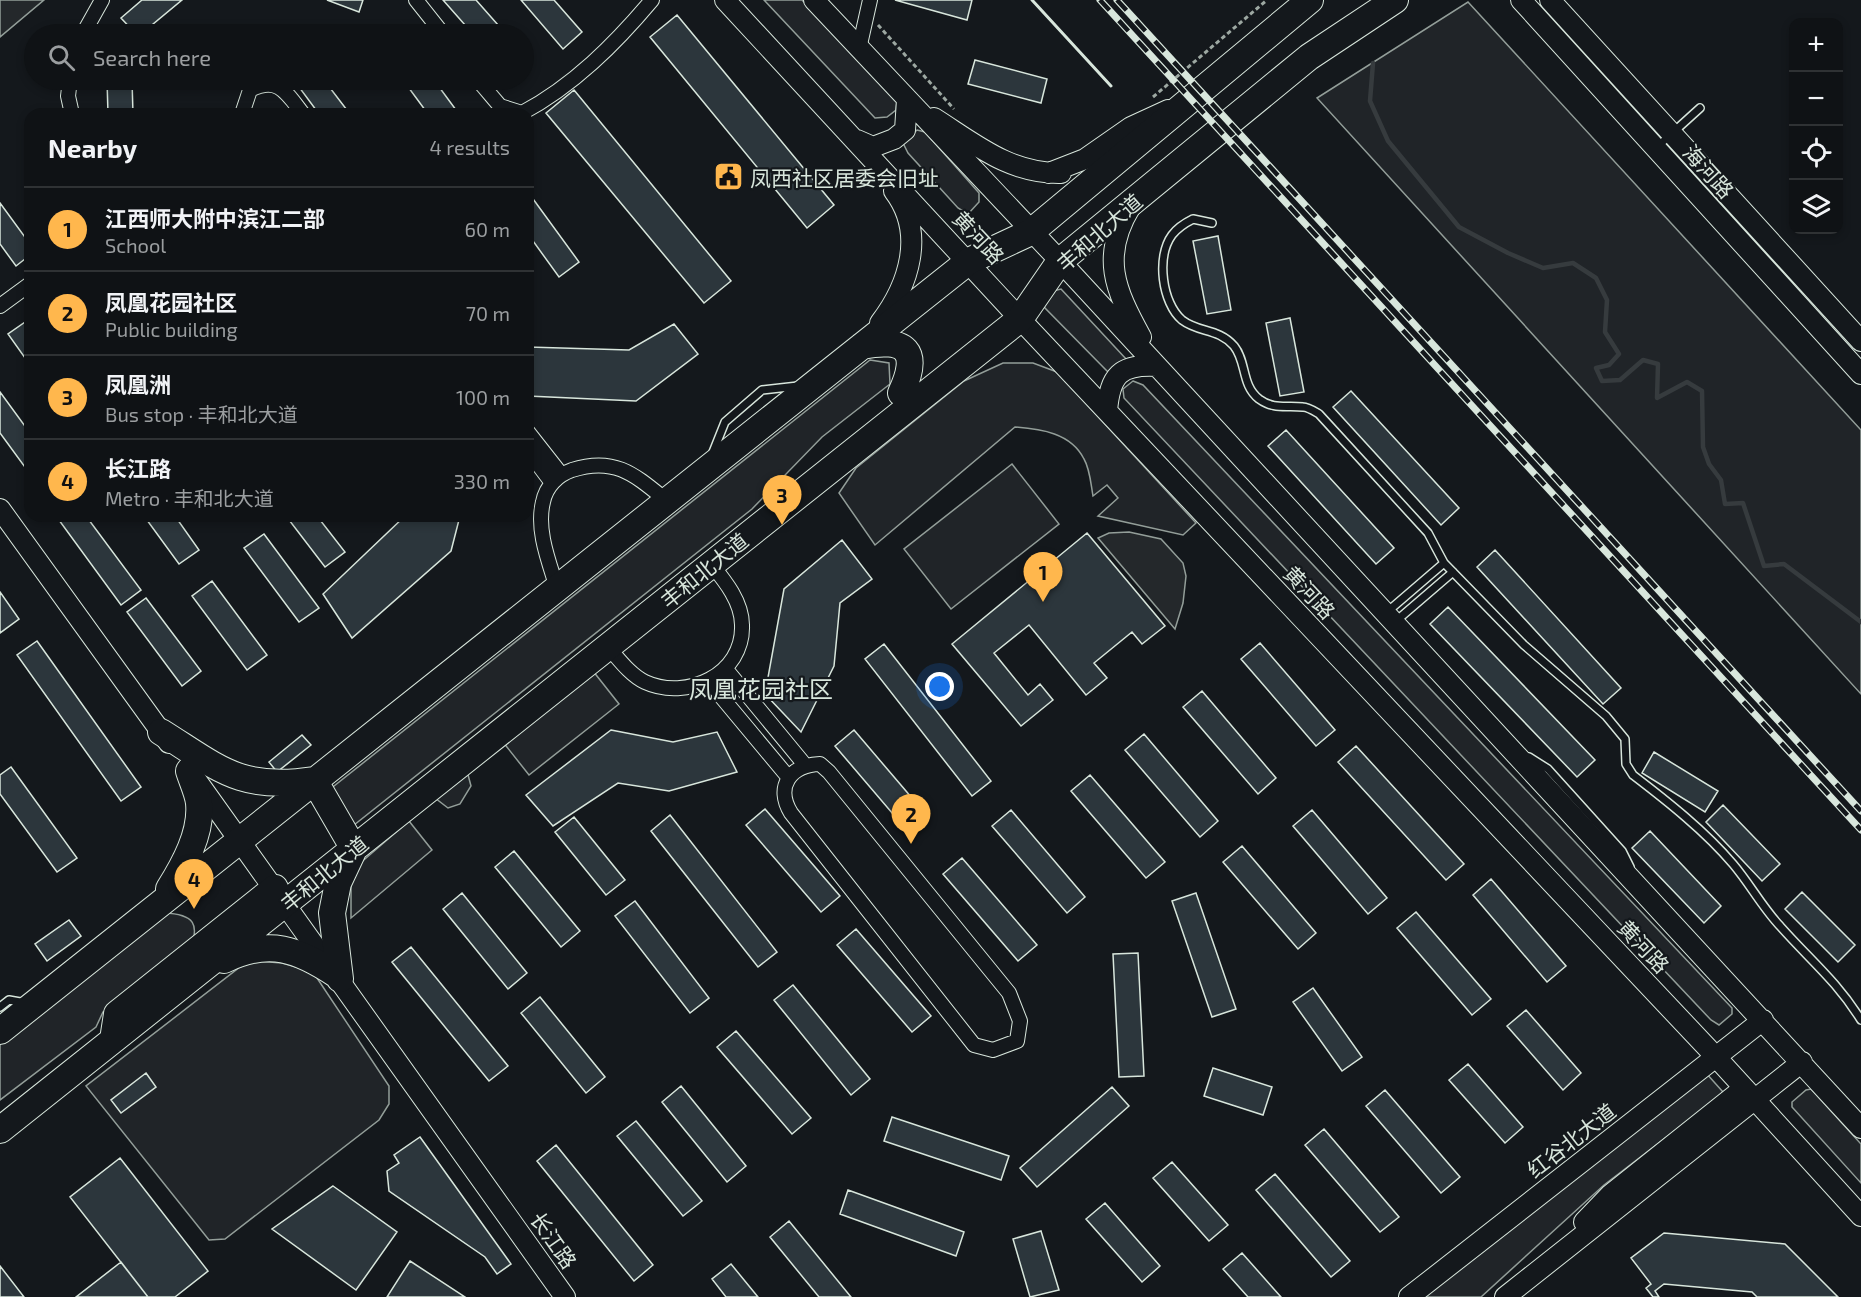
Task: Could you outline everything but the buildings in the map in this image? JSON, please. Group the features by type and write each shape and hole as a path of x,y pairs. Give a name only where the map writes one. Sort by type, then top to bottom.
{"highway":[{"name":"丰和北大道","path":"0,1031 969,261 1030,232 1310,0"},
{"name":"丰和北大道","path":"0,1130 200,972 280,895 354,849 764,523 1015,313 1060,261 1309,57 1395,0"},
{"path":"764,523 831,447 901,393 1015,313"},
{"path":"862,346 882,342 904,349 911,360 910,373 901,393"},
{"path":"161,732 226,773 255,783 283,785 314,780 354,849 338,883 333,913 339,977"},
{"path":"159,904 186,861 196,827 199,804 189,771"},
{"path":"113,1041 117,1014 280,895"},
{"path":"200,972 241,952 271,947 295,951 339,977"}],"main road":[{"name":"黄河路","path":"725,0 1015,313 1750,1094 1861,1216"},
{"name":"黄河路","path":"814,0 1030,232 1060,261 1861,1128"},
{"path":"1049,173 1085,159 1131,127 1172,108 1295,0"},
{"name":"海河路","path":"1521,0 1861,375"},
{"name":"海河路","path":"1550,0 1861,341"},
{"path":"854,138 873,147 894,139 905,129 907,100 1004,163 1049,173 1080,173 1112,163"},
{"path":"854,138 903,202 912,237 911,257 899,295 862,346"},
{"path":"1136,199 1120,224 1113,244 1112,265 1122,303 1157,366"},
{"path":"1107,411 1109,390 1114,379 1125,369 1138,365 1157,366"},
{"name":"长江路","path":"0,509 339,977 565,1297"},
{"name":"红谷北大道","path":"1409,1297 1763,1020"},
{"path":"1512,1292 1611,1194 1750,1094 1802,1062"}],"street":[{"path":"89,24 102,0"},
{"path":"416,0 435,24"},
{"path":"532,108 582,72 622,36 652,0"},
{"path":"859,49 869,6"},
{"path":"69,90 71,108"},
{"path":"244,108 250,90"},
{"path":"282,90 289,95 299,108"},
{"path":"486,90 500,106 506,108"},
{"path":"0,306 24,288"},
{"path":"534,442 557,478"},
{"path":"534,457 557,478"},
{"path":"557,588 541,521 543,501 557,478 589,464 610,465 633,474 667,501"},
{"path":"608,647 644,682 690,688 709,682 725,668 734,653 743,627 734,597 712,565"},
{"path":"725,668 805,765"},
{"path":"709,682 789,778"},
{"path":"820,764 829,772 1009,993 1020,1021 1017,1041 993,1050 974,1045 791,813 784,802 784,788 789,778 805,765 820,764"}],"lane":[{"path":"1655,148 1700,108"},
{"path":"1212,223 1193,219 1180,225 1170,237 1163,271 1168,304 1183,320 1218,333 1231,343 1240,353 1247,385 1259,399 1279,408 1305,406 1319,414 1428,533 1444,563 1524,645 1606,716 1626,739 1626,764 1633,775 1731,862 1766,911 1843,991 1861,1020"},
{"path":"1390,618 1444,563"},
{"path":"1390,618 1453,572"},
{"path":"0,1007 9,1000 34,1004"}],"path":[{"path":"1145,103 1267,0"},
{"path":"869,6 890,41 959,115"}],"shaded area":[{"path":"0,0 44,0 0,37"},
{"path":"764,0 802,0 897,100 896,110 887,117 875,118"},
{"path":"1468,2 1861,430 1861,694 1317,98"},
{"path":"917,130 925,132 979,193 979,202 968,214 958,208 908,153 903,143"},
{"path":"1061,289 1127,360 1116,372 1108,372 1045,308 1042,302 1053,291"},
{"path":"870,360 889,363 890,384 822,437 752,509 354,825 324,794"},
{"path":"1003,363 1033,363 1057,372 1196,523 1183,535 1098,516 1118,498 1107,485 1093,496 1088,467 1078,450 1071,443 1054,434 1015,427 875,545 839,493 856,468 964,381"},
{"path":"1133,381 1143,385 1732,1008 1732,1014 1719,1025 1711,1020 1124,398 1123,389"},
{"path":"1012,464 1059,524 951,609 904,549"},
{"path":"1129,532 1161,539 1183,563 1186,576 1183,603 1175,629 1098,538 1109,533"},
{"path":"593,671 619,704 529,775 503,742"},
{"path":"467,771 471,786 460,804 448,808 435,798"},
{"path":"409,821 432,850 351,918 351,877 358,865"},
{"path":"164,913 182,916 192,922 194,934 189,952 103,1012 96,1027 0,1100 0,1044"},
{"path":"256,961 282,963 313,972 389,1086 389,1104 379,1120 225,1239 209,1240 86,1086 240,967"},
{"path":"1706,1073 1723,1092 1716,1099 1604,1185 1481,1297 1418,1297"},
{"path":"1811,1089 1861,1144 1861,1183 1792,1107 1792,1102 1806,1090"}],"waterway":[{"path":"1373,63 1370,101 1388,141 1459,227 1508,253 1543,268 1573,263 1596,278 1607,300 1605,332 1619,354 1609,365 1596,368 1602,381 1620,380 1643,360 1658,364 1657,398 1687,382 1702,391 1703,447 1709,464 1721,480 1725,504 1743,503 1764,566 1784,564 1861,622"}],"railway":[{"path":"1100,0 1861,830"},
{"path":"1117,0 1861,811"}],"wall":[{"path":"1032,0 1111,86"}],"place":[{"name":"凤西社区居委会旧址","path":"729,177"},
{"name":"凤凰洲","path":"782,525"},
{"name":"江西师大附中滨江二部","path":"1043,602"},
{"name":"凤凰花园社区","path":"911,844"},
{"name":"长江路","path":"194,909"}],"district":[{"name":"凤凰花园社区","path":"761,688"}]}
